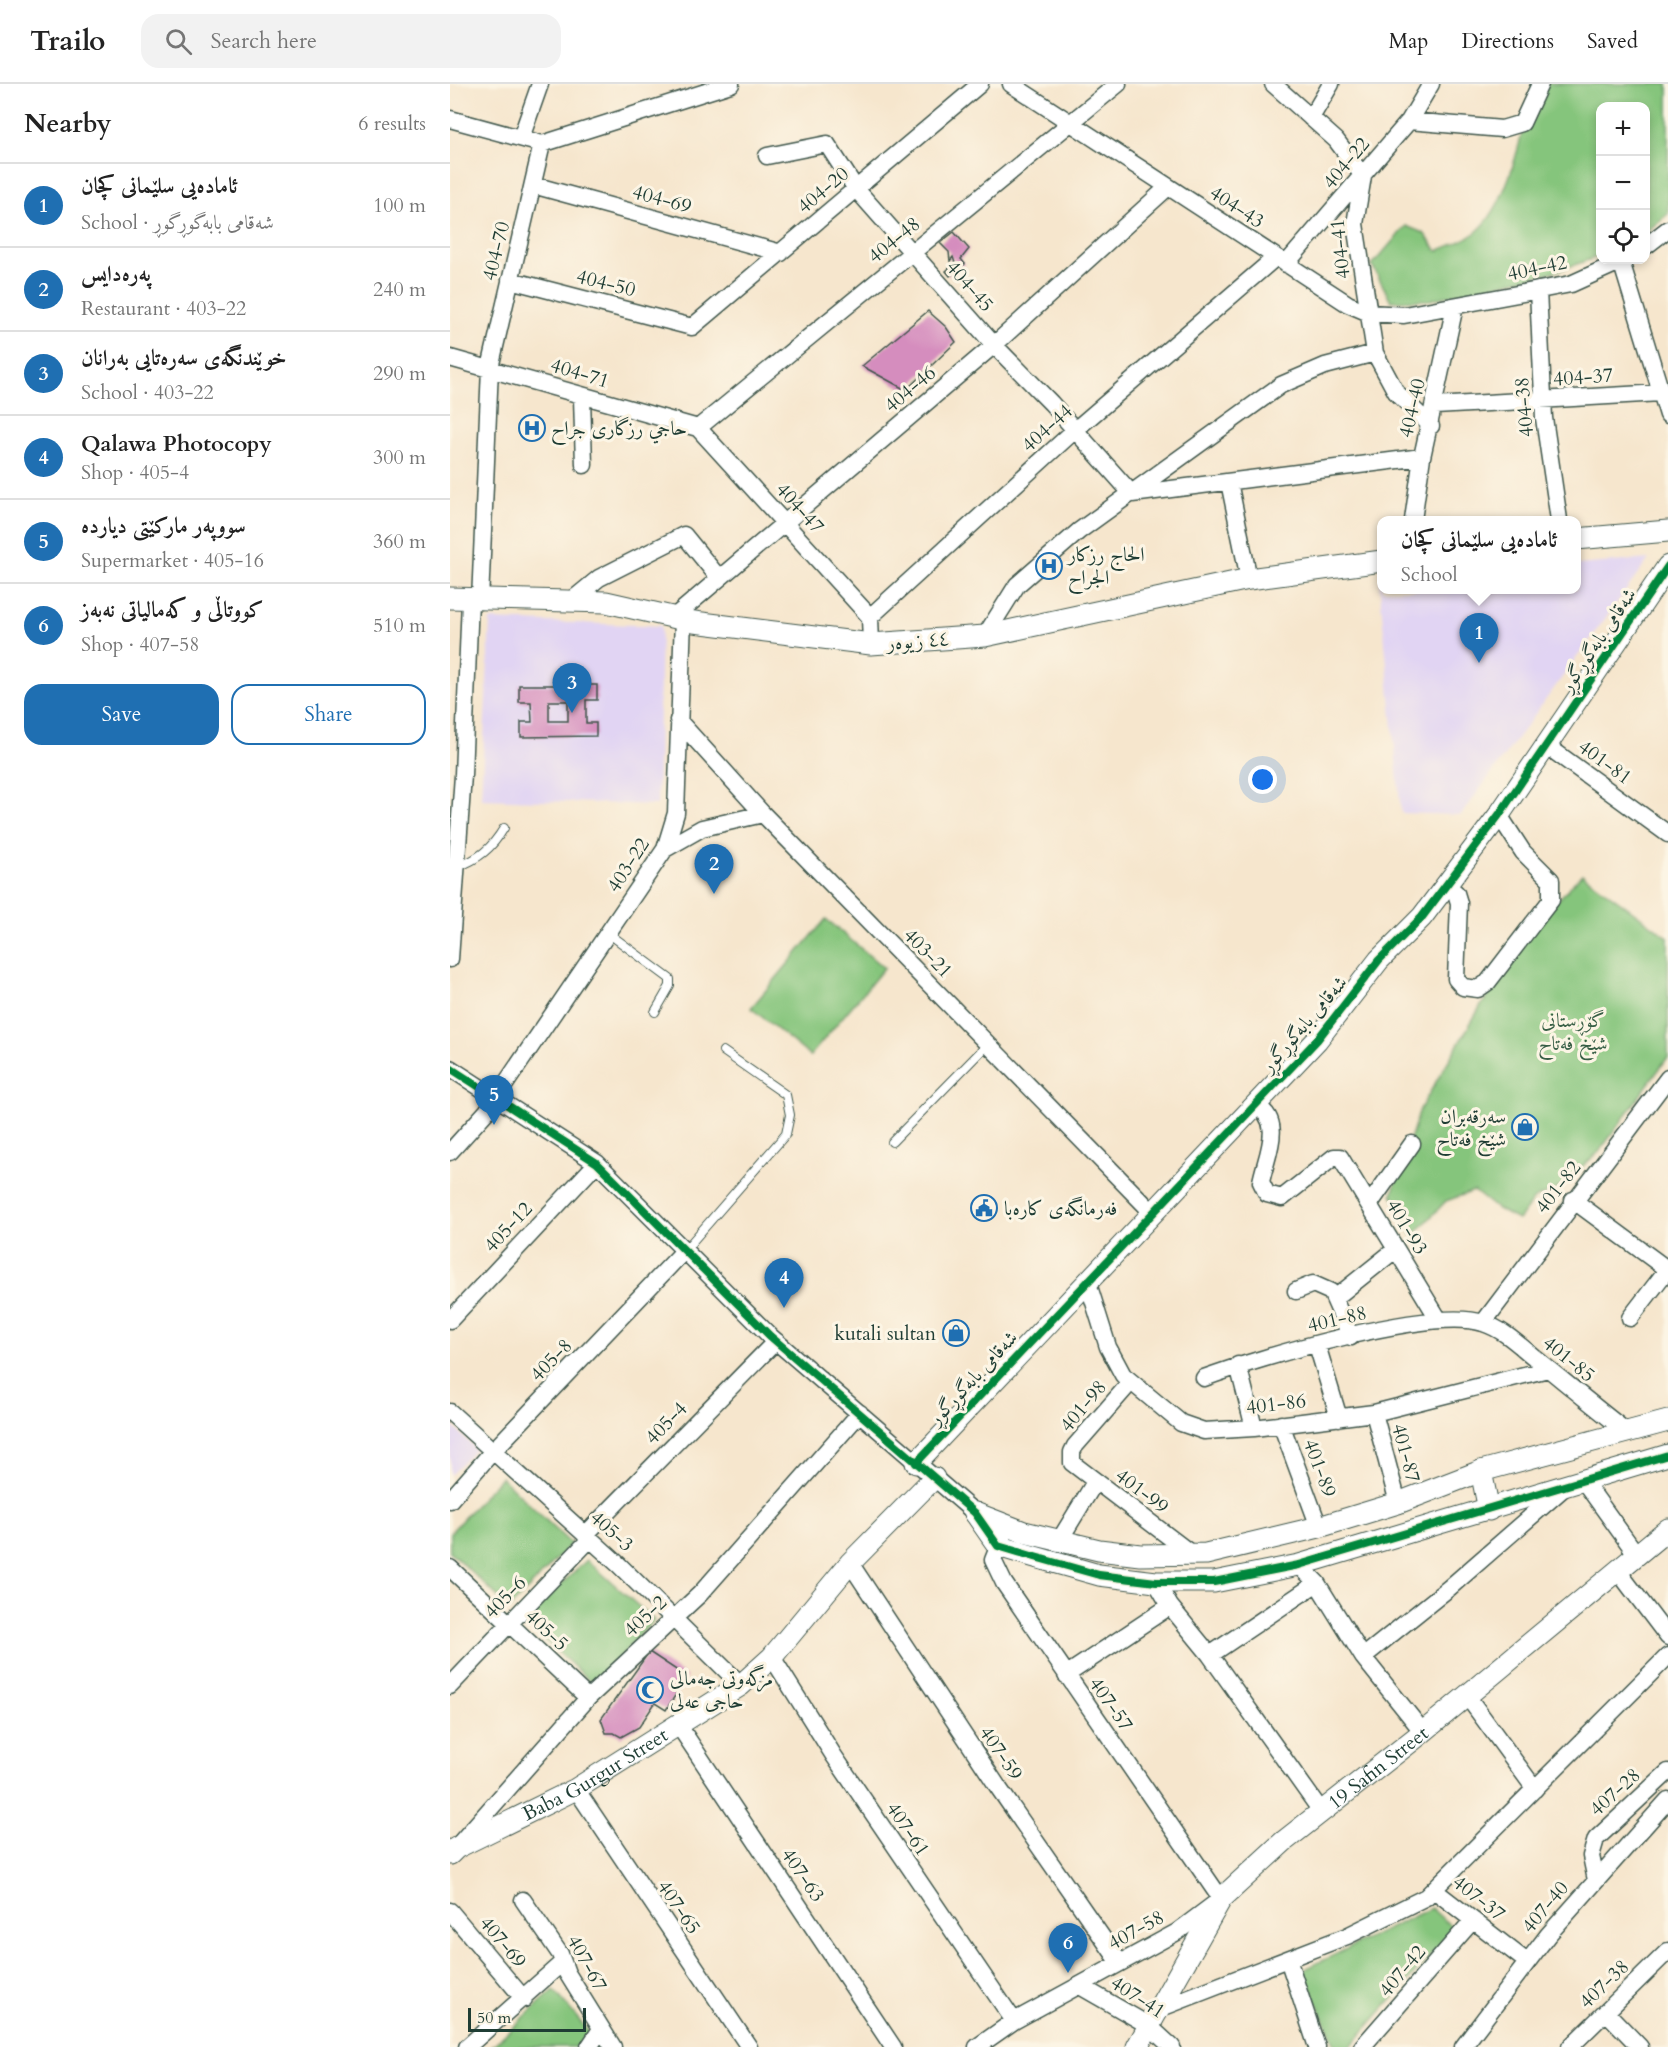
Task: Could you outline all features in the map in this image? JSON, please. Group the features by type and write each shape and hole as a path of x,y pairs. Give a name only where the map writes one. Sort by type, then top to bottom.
{"street":[{"path":"521,138 540,84"},
{"path":"450,119 542,144 731,84"},
{"name":"404-20","path":"692,327 980,84"},
{"name":"404-43","path":"1011,84 1348,304 1369,313 1404,315 1455,306"},
{"name":"404-48","path":"698,428 1118,84"},
{"path":"1273,84 1336,140 1363,176"},
{"path":"1311,118 1331,84"},
{"name":"404-22","path":"1281,260 1363,176 1408,121 1431,84"},
{"path":"1408,121 1502,129 1522,123 1540,84"},
{"name":"404-70","path":"450,959 467,600 490,368 542,144"},
{"name":"404-45","path":"767,156 827,144 856,189 994,345 1075,430 1131,494"},
{"name":"404-41","path":"1363,176 1355,224 1375,353 1396,392 1431,426"},
{"name":"404-69","path":"533,185 781,253"},
{"name":"404-46","path":"678,618 720,578 994,345 1168,187"},
{"path":"1650,243 1668,229"},
{"name":"404-44","path":"870,616 1075,430 1281,260"},
{"name":"404-42","path":"1455,306 1571,284 1614,264"},
{"path":"1623,264 1668,415"},
{"name":"404-50","path":"510,280 692,327"},
{"name":"404-38","path":"1538,290 1543,400 1558,516"},
{"name":"404-40","path":"1414,516 1422,457 1431,426 1455,306"},
{"path":"985,636 1017,585 1079,531 1281,385 1325,366 1375,353"},
{"name":"404-71","path":"450,358 698,428"},
{"name":"404-37","path":"1435,406 1661,393"},
{"path":"582,397 584,465"},
{"name":"404-47","path":"698,428 870,616"},
{"path":"1131,494 1422,457"},
{"path":"1229,482 1249,579"},
{"path":"1581,539 1668,531"},
{"path":"571,601 599,578 684,535 720,578"},
{"name":"٤٤ زیوەر","path":"467,600 606,602 678,618 782,635 871,644 985,636 1249,579 1377,562"},
{"name":"شەقامی بابەگوڕگوڕ","path":"916,1462 1317,1040 1379,960 1422,917 1499,815 1668,566"},
{"path":"870,616 871,644"},
{"name":"403-22","path":"450,1152 487,1111 665,849 676,813 678,618"},
{"name":"403-21","path":"678,720 763,814 1152,1212"},
{"name":"401-81","path":"1547,746 1668,834"},
{"path":"665,849 702,828 763,814"},
{"path":"1446,885 1456,893 1459,903 1456,979 1463,987 1478,989 1488,982 1551,900 1553,891 1551,880 1523,852 1499,815"},
{"path":"450,1068 597,1163 776,1341 1003,1536 1099,1575 1156,1582 1214,1582 1299,1565 1668,1455"},
{"name":"401-82","path":"1483,1323 1573,1200 1624,1139 1668,1078"},
{"name":"401-93","path":"1254,1104 1265,1111 1273,1129 1261,1182 1267,1194 1282,1198 1338,1157 1342,1159 1439,1320"},
{"path":"1369,1205 1412,1144"},
{"name":"405-12","path":"450,1320 597,1163"},
{"path":"1573,1200 1668,1270 1630,1318"},
{"path":"1335,1298 1395,1250"},
{"name":"405-8","path":"450,1500 492,1451 684,1251"},
{"name":"401-86","path":"1087,1280 1112,1357 1130,1383 1189,1427 1212,1431 1254,1428 1374,1413 1548,1369"},
{"path":"1296,1291 1307,1285 1319,1284 1335,1298 1351,1337"},
{"name":"401-88","path":"1204,1378 1238,1365 1351,1337 1439,1320 1461,1319 1483,1323"},
{"name":"401-85","path":"1483,1323 1502,1332 1627,1432"},
{"name":"405-4","path":"588,1537 776,1341"},
{"path":"1317,1345 1339,1418"},
{"path":"1238,1365 1254,1428"},
{"name":"401-98","path":"1071,1458 1075,1446 1130,1383"},
{"name":"405-3","path":"450,1412 588,1537 741,1685"},
{"name":"405-2","path":"453,1851 588,1698 700,1594 860,1413"},
{"name":"401-87","path":"1374,1413 1398,1503"},
{"path":"1003,1536 1059,1541 1119,1553 1206,1554 1319,1527 1398,1503 1481,1471 1668,1421"},
{"name":"401-89","path":"1281,1424 1319,1527"},
{"name":"401-99","path":"1071,1458 1075,1467 1193,1555"},
{"path":"1481,1471 1489,1510"},
{"name":"Baba Gurgur Street","path":"453,1851 576,1789 741,1685 772,1657 850,1563 934,1478"},
{"path":"1059,1541 1095,1482"},
{"path":"1575,1482 1637,1556"},
{"path":"1363,1657 1575,1482"},
{"name":"19 Safin Street","path":"1137,2047 1221,1899 1282,1842 1423,1732 1668,1529"},
{"name":"407-57","path":"1003,1536 994,1565 1066,1675 1221,1899"},
{"name":"405-6","path":"450,1686 588,1537"},
{"name":"407-59","path":"850,1563 998,1787 1120,1963"},
{"path":"1299,1565 1317,1583 1363,1657 1423,1732"},
{"name":"405-5","path":"450,1568 588,1698"},
{"path":"1618,1571 1668,1637"},
{"path":"1156,1582 1170,1606 1210,1655 1321,1811"},
{"path":"1210,1655 1317,1583"},
{"path":"1066,1675 1170,1606"},
{"path":"1152,2018 1347,1936 1426,1897 1668,1656"},
{"name":"407-61","path":"772,1657 834,1756 1014,2021"},
{"path":"1467,1696 1535,1789"},
{"name":"407-63","path":"679,1726 893,2047"},
{"name":"407-28","path":"1596,1880 1591,1856 1601,1832 1668,1772"},
{"name":"407-65","path":"576,1789 749,2047"},
{"name":"407-40","path":"1463,2047 1527,1962 1668,1800"},
{"name":"407-37","path":"1434,1890 1527,1962"},
{"name":"407-58","path":"985,2044 1014,2021 1177,1932 1221,1899"},
{"name":"407-67","path":"523,1900 614,2047"},
{"name":"407-69","path":"450,1911 524,1999"},
{"name":"407-42","path":"1362,2047 1473,1920"},
{"name":"407-38","path":"1570,2047 1668,1951"},
{"path":"1288,1959 1317,2047"},
{"path":"467,2047 524,1999 563,1962"},
{"name":"407-41","path":"1080,1986 1152,2018 1172,2047"},
{"path":"1606,2012 1640,2047"},
{"path":"589,2047 601,2029"}],"lane":[{"path":"456,867 475,860 493,846 504,828"},
{"path":"608,933 670,979 670,986 655,1012"},
{"path":"892,1142 988,1044"},
{"path":"684,1251 786,1134 790,1115 786,1095 723,1051"}],"shaded area":[{"path":"1649,559 1461,815 1401,813 1380,594 1581,594 1581,565"},
{"path":"490,620 661,626 657,805 481,799"},
{"path":"450,1424 476,1449 450,1475"}],"green space":[{"path":"1534,84 1668,84 1668,214 1650,229 1650,102 1596,102 1596,257 1557,271 1430,300 1391,301 1372,265 1406,226 1424,233 1437,251 1475,233 1487,221 1497,204 1514,164"},
{"name":"گۆڕستانی شێخ فەتاح","path":"1582,874 1668,937 1668,1057 1599,1152 1556,1189 1534,1199 1518,1220 1497,1209 1474,1191 1446,1201 1413,1236 1392,1194 1420,1109 1479,1009 1529,931"},
{"path":"826,919 884,968 810,1056 751,1008"},
{"path":"501,1477 571,1544 510,1608 450,1552 450,1533"},
{"path":"587,1560 654,1620 594,1685 523,1620"},
{"path":"1431,1908 1454,1929 1350,2047 1336,2047 1303,1970"},
{"path":"554,1990 589,2032 577,2047 491,2047"}],"building":[{"path":"954,232 969,249 961,259 965,264 950,276 946,271 955,263 953,257 950,261 949,252 940,243"},
{"path":"928,311 946,327 956,342 906,390 862,366"},
{"path":"519,685 597,685 597,700 586,700 586,723 596,723 596,736 521,737 521,722 532,722 531,702 519,702","holes":["549,701 568,701 568,721 549,721"]},
{"name":"مزگەوتی جەمالی حاجی عەلی","path":"649,1652 687,1677 666,1710 655,1703 639,1727 621,1737 614,1733 606,1733 601,1719"}],"cycle path":[{"path":"916,1463 1317,1040 1379,960 1422,917 1499,815 1668,566"},
{"path":"450,1068 597,1163 770,1336 975,1513 998,1546 1099,1575 1156,1582 1214,1582 1299,1565 1668,1455"}],"place":[{"name":"حاجي رزگارى جراح","path":"532,428"},
{"name":"الحاج رزكار الجراح","path":"1049,566"},
{"name":"ئامادەیی سلێمانی کچان","path":"1479,663"},
{"name":"خوێندنگەی سەرەتایی بەرانان","path":"572,713"},
{"name":"پەرەدایس","path":"714,894"},
{"name":"سووپەر مارکێتی دیاردە","path":"494,1125"},
{"name":"سەرقەبران شێخ فەتاح","path":"1525,1127"},
{"name":"فەرمانگەی کارەبا","path":"984,1208"},
{"name":"Qalawa Photocopy","path":"784,1308"},
{"name":"kutali sultan","path":"956,1333"},
{"name":"مزگەوتی جەمالی حاجی عەلی","path":"650,1690"},
{"name":"کووتاڵی و کەمالیاتی نەبەز","path":"1068,1973"}]}
